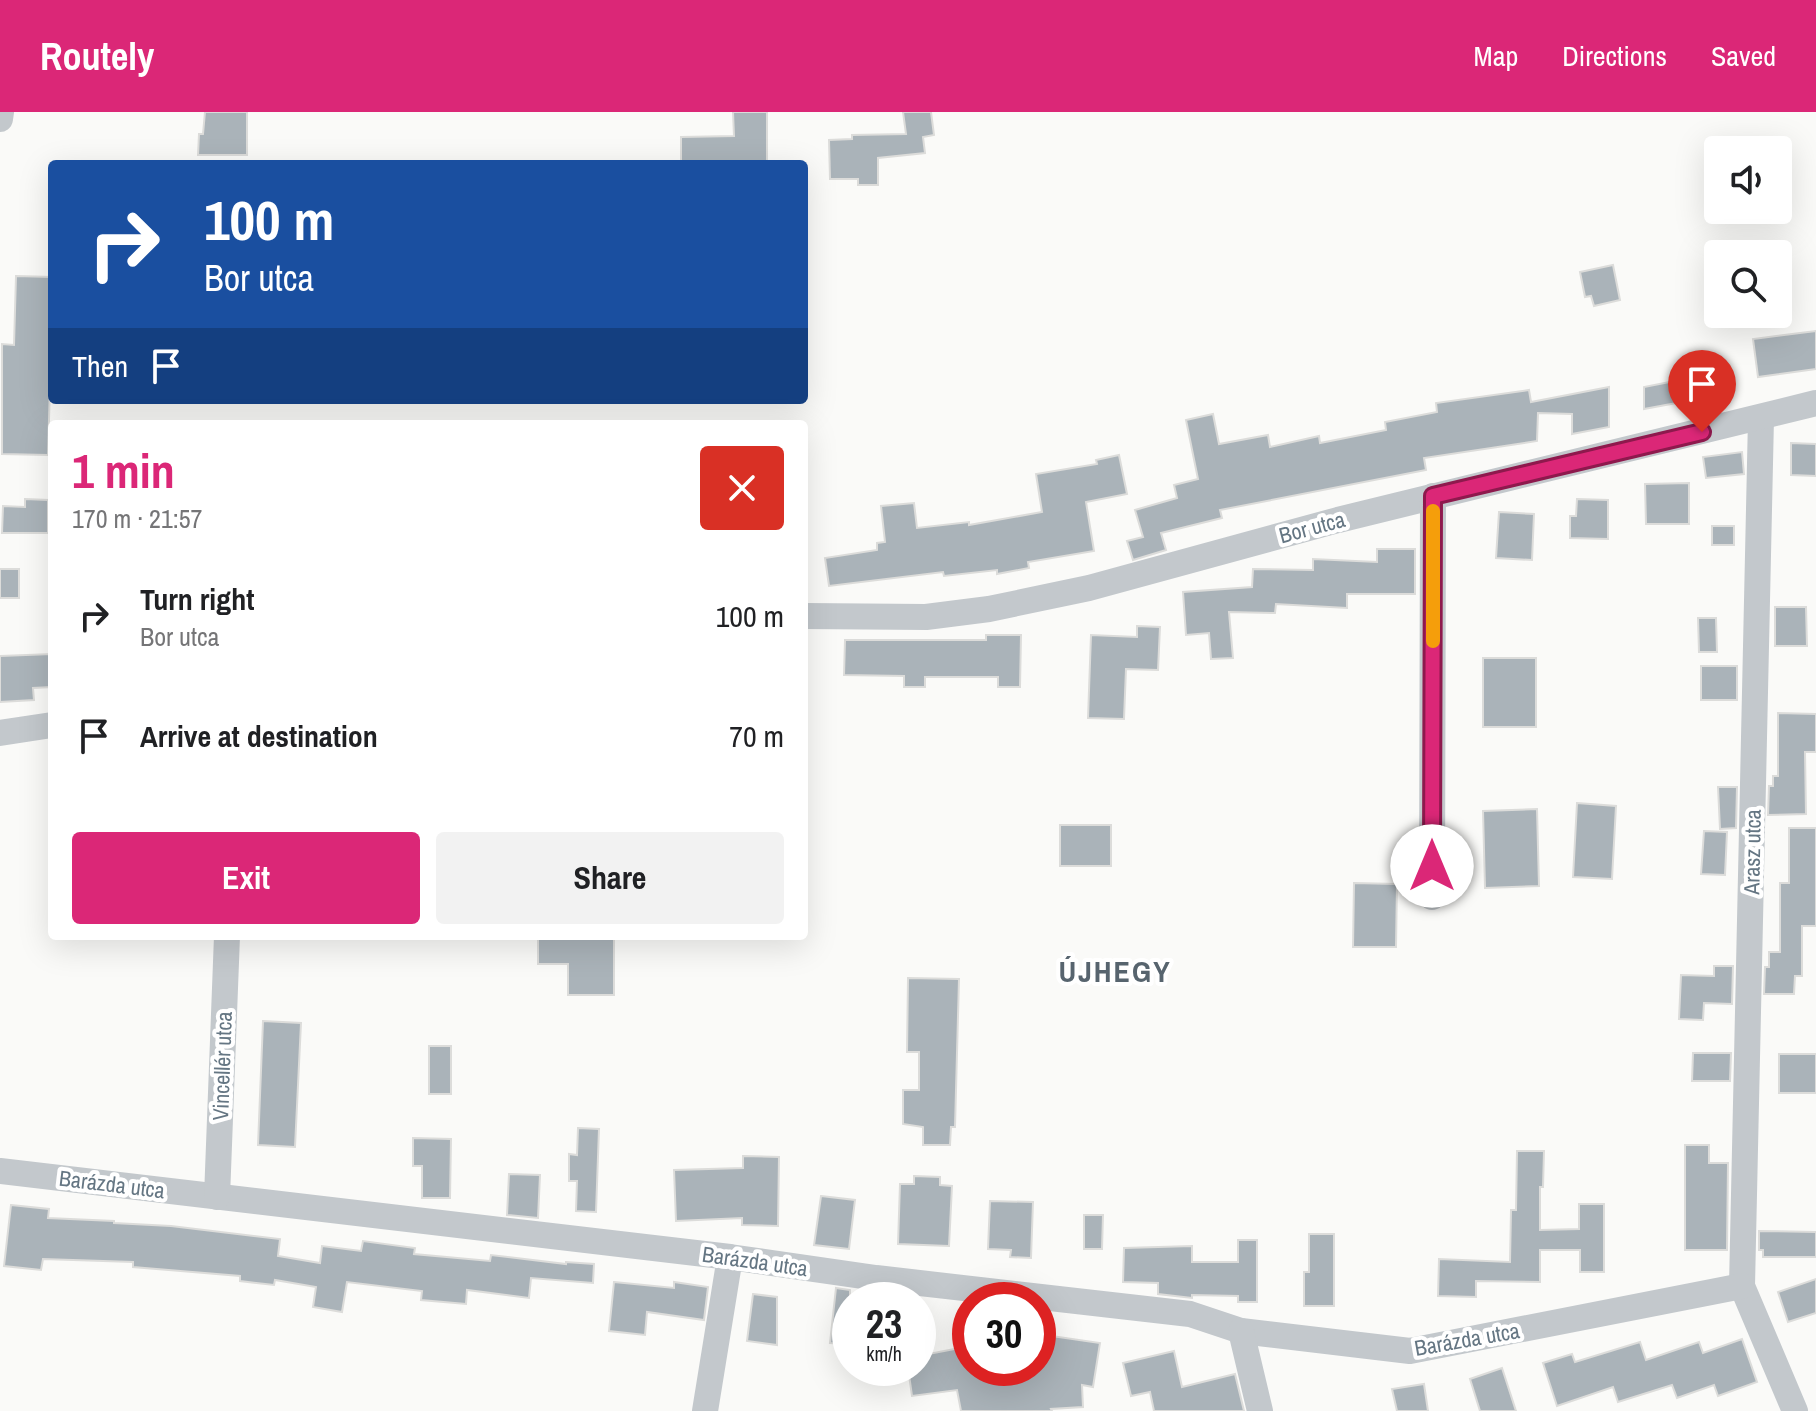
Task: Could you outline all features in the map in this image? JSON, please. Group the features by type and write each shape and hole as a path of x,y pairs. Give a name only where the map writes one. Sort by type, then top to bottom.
{"street":[{"path":"0,119 1,112"},
{"name":"Bor utca","path":"808,616 926,617 989,609 1089,588 1433,496 1816,403"},
{"name":"Arasz utca","path":"1742,1286 1761,418"},
{"path":"1432,897 1433,496"},
{"path":"0,733 48,726"},
{"name":"Vincellér utca","path":"217,1197 227,940"},
{"name":"Barázda utca","path":"0,1171 1190,1314 1241,1331 1410,1351 1742,1286"},
{"path":"705,1411 730,1257"},
{"path":"1742,1286 1795,1411"},
{"path":"1241,1331 1260,1411"}],"building":[{"path":"205,112 247,112 247,155 198,155"},
{"path":"733,112 767,112 767,160 681,160 681,137 734,136"},
{"path":"903,112 931,112 934,135 923,137 925,153 878,158 878,185 858,185 858,179 830,179 829,140 852,139 852,135 906,134"},
{"path":"1613,265 1620,300 1594,306 1591,296 1585,297 1580,272"},
{"path":"16,276 48,277 48,455 2,454 2,344 14,345"},
{"path":"1816,331 1816,369 1758,377 1753,339"},
{"path":"1705,375 1709,397 1644,409 1644,387"},
{"path":"1609,387 1609,427 1572,434 1572,414 1538,413 1537,441 1424,458 1426,470 1220,510 1222,518 1161,533 1166,550 1133,560 1127,541 1143,537 1135,510 1177,498 1174,485 1198,479 1186,420 1213,414 1219,444 1268,435 1270,447 1319,436 1320,443 1386,430 1385,422 1437,412 1436,403 1529,390 1531,402"},
{"path":"1791,443 1816,444 1816,476 1791,475"},
{"path":"1742,452 1744,474 1706,478 1703,457"},
{"path":"1119,455 1127,494 1086,502 1094,551 1028,562 1029,568 997,574 997,570 944,576 943,572 829,586 825,558 877,550 877,543 885,542 881,506 914,503 917,528 969,522 969,525 1042,512 1036,474 1097,464 1096,460"},
{"path":"1689,483 1689,524 1646,524 1645,484"},
{"path":"25,499 48,500 48,533 2,533 3,506 25,507"},
{"path":"1577,499 1608,500 1608,539 1570,538 1570,516 1576,516"},
{"path":"1499,512 1534,514 1532,560 1496,558"},
{"path":"1712,526 1734,526 1734,545 1712,545"},
{"path":"1377,549 1415,549 1415,594 1347,594 1347,608 1276,604 1275,613 1229,612 1233,658 1211,659 1209,633 1186,635 1183,592 1252,587 1253,569 1313,570 1313,559 1377,562"},
{"path":"0,569 19,569 19,598 0,598"},
{"path":"1775,607 1806,607 1807,646 1775,646"},
{"path":"1698,618 1716,618 1717,652 1699,652"},
{"path":"1137,626 1160,627 1158,670 1126,669 1124,719 1088,718 1091,635 1137,637"},
{"path":"986,635 1021,635 1020,687 998,687 998,677 925,677 925,687 904,687 904,676 844,675 845,640 986,640"},
{"path":"48,654 48,687 33,688 34,700 0,702 0,656"},
{"path":"1483,658 1536,658 1536,727 1483,727"},
{"path":"1701,666 1737,666 1737,700 1701,700"},
{"path":"1778,713 1816,714 1816,752 1805,752 1806,814 1768,815 1769,786 1773,786 1773,776 1778,776"},
{"path":"1718,787 1737,787 1736,828 1720,829"},
{"path":"1577,803 1616,806 1612,879 1573,877"},
{"path":"1537,809 1539,886 1485,888 1483,811"},
{"path":"1060,825 1111,825 1111,866 1060,866"},
{"path":"1789,828 1816,828 1816,926 1802,926 1802,976 1795,976 1794,994 1764,994 1769,952 1780,952 1780,883 1789,883"},
{"path":"1704,831 1727,832 1725,875 1701,874"},
{"path":"1354,883 1397,884 1396,947 1353,947"},
{"path":"538,940 614,940 614,995 568,995 568,964 538,964"},
{"path":"1714,966 1733,966 1732,1004 1704,1003 1703,1020 1679,1019 1681,975 1714,976"},
{"path":"908,978 959,979 955,1127 951,1127 950,1145 923,1145 923,1127 903,1124 903,1090 919,1090 919,1052 907,1052"},
{"path":"263,1021 301,1023 295,1147 258,1145"},
{"path":"429,1046 451,1046 451,1094 429,1094"},
{"path":"1693,1053 1731,1053 1730,1081 1692,1081"},
{"path":"1779,1054 1816,1054 1816,1093 1779,1093"},
{"path":"578,1128 599,1129 596,1212 576,1211 577,1181 569,1181 569,1154 577,1155"},
{"path":"413,1138 451,1139 450,1198 422,1198 422,1166 413,1166"},
{"path":"1685,1145 1709,1145 1709,1163 1728,1163 1727,1250 1685,1250"},
{"path":"1517,1151 1544,1151 1540,1230 1579,1229 1579,1204 1604,1204 1604,1272 1580,1272 1580,1250 1540,1250 1540,1282 1476,1281 1476,1297 1438,1296 1439,1259 1510,1262 1511,1210 1516,1210"},
{"path":"743,1156 779,1157 778,1226 742,1225 742,1218 676,1221 674,1170 743,1168"},
{"path":"509,1174 540,1175 538,1218 507,1215"},
{"path":"914,1176 940,1177 940,1185 952,1186 949,1246 898,1244 900,1184 914,1184"},
{"path":"821,1196 855,1200 849,1249 814,1245"},
{"path":"990,1201 1033,1202 1031,1258 1010,1257 1011,1250 988,1249"},
{"path":"11,1205 49,1209 48,1218 171,1226 280,1239 278,1256 320,1263 322,1246 361,1251 363,1241 415,1248 414,1254 490,1261 491,1255 566,1264 594,1264 593,1283 531,1278 529,1298 467,1290 466,1304 421,1300 422,1291 347,1282 342,1312 313,1307 316,1287 275,1280 274,1285 240,1281 240,1276 133,1267 133,1262 43,1259 41,1270 4,1266"},
{"path":"1084,1215 1103,1215 1102,1249 1084,1249"},
{"path":"1759,1231 1816,1232 1816,1257 1763,1257 1763,1250 1759,1250"},
{"path":"1309,1234 1334,1234 1334,1306 1304,1306 1304,1272 1309,1272"},
{"path":"1238,1240 1257,1240 1257,1302 1238,1302 1238,1296 1192,1295 1192,1298 1158,1294 1158,1283 1123,1282 1124,1248 1192,1246 1192,1262 1238,1262"},
{"path":"1816,1279 1816,1313 1788,1322 1778,1292"},
{"path":"614,1282 674,1288 674,1282 708,1287 704,1320 647,1312 645,1335 609,1331"},
{"path":"753,1294 777,1297 777,1345 747,1341"},
{"path":"1056,1337 1100,1343 1093,1387 1082,1385 1083,1407 1052,1411 961,1411 957,1390 912,1396 911,1386 936,1386 936,1353 952,1349 952,1386 1056,1386"},
{"path":"1742,1339 1757,1382 1718,1396 1714,1385 1677,1398 1672,1385 1618,1402 1613,1387 1557,1406 1543,1363 1572,1354 1575,1362 1640,1342 1646,1360 1699,1342 1703,1353"},
{"path":"1174,1351 1182,1387 1235,1374 1244,1411 1154,1411 1150,1392 1131,1396 1123,1363"},
{"path":"1502,1368 1516,1411 1480,1411 1470,1379"},
{"path":"1424,1384 1428,1411 1397,1411 1392,1389"}],"slow traffic":[{"path":"1433,511 1433,641"}],"district":[{"name":"ÚJHEGY","path":"1115,972"}],"route":[{"path":"1432,866 1433,496 1702,432"}]}
